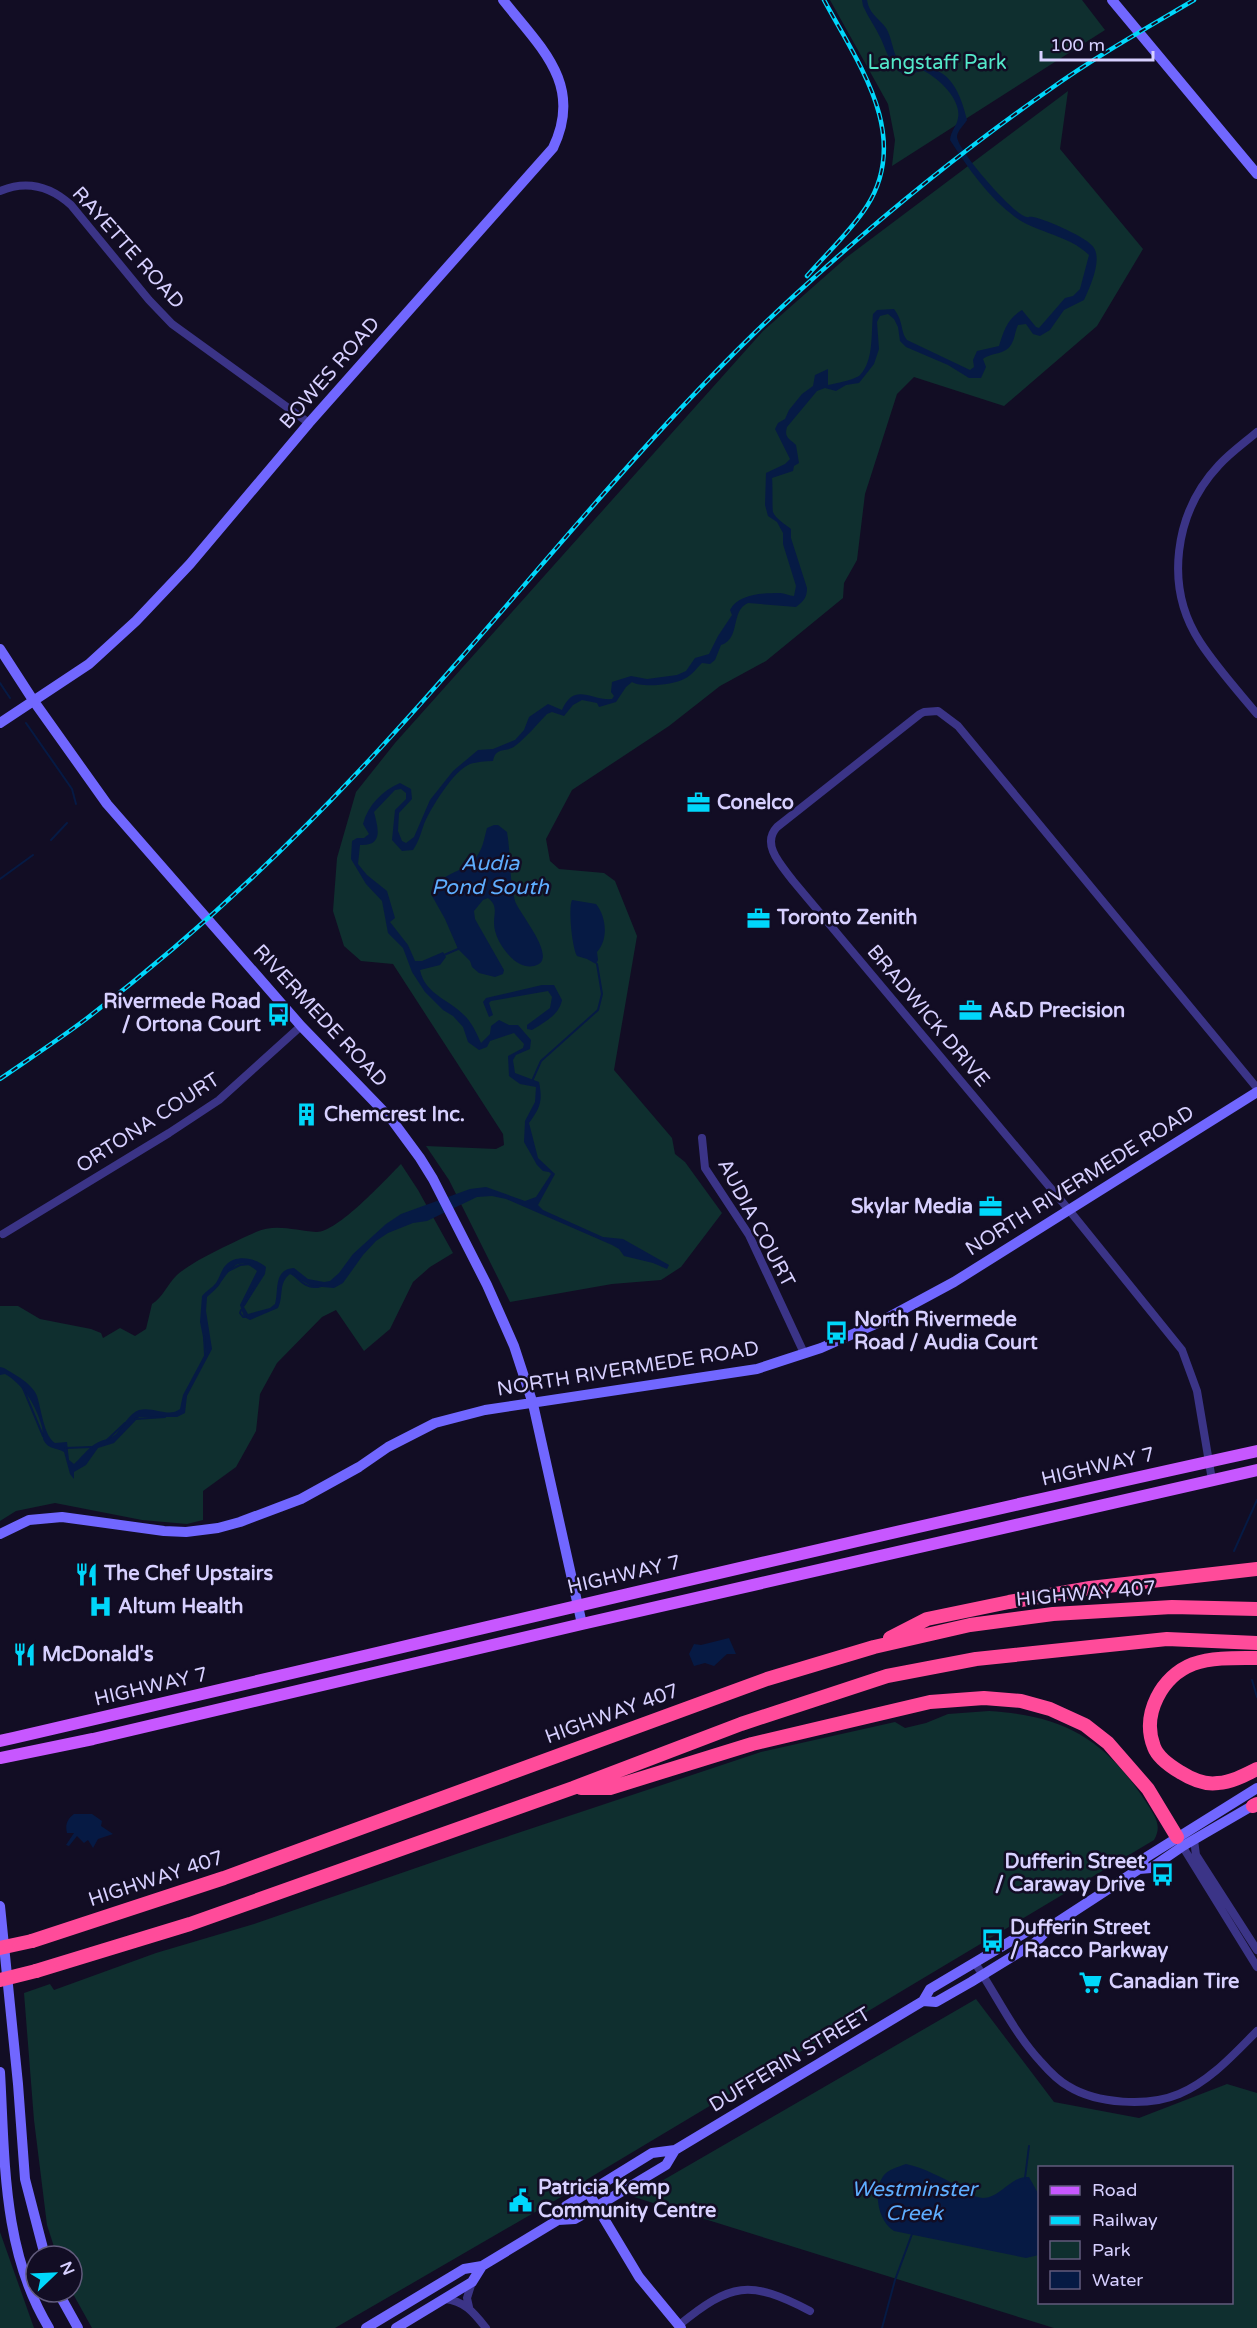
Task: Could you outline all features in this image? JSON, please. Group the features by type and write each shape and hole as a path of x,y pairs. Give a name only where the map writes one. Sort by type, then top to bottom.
{"highway":[{"path":"874,1647 927,1619 1009,1602 1090,1588 1257,1569"},
{"name":"HIGHWAY 407","path":"0,1948 32,1941 224,1878 767,1679 874,1647 970,1625 1053,1614 1172,1607 1257,1609"},
{"path":"0,1980 190,1924 573,1788 741,1724 888,1676 976,1659 1167,1639 1257,1643"},
{"path":"1257,1658 1226,1658 1194,1664 1171,1678 1154,1702 1150,1723 1154,1747 1166,1763 1189,1778 1219,1783 1238,1778 1257,1769"},
{"path":"573,1788 610,1788 752,1744 930,1702 984,1698 1021,1701 1050,1709 1085,1725 1108,1743 1148,1789 1180,1842"}],"main road":[{"name":"HIGHWAY 7","path":"0,1741 577,1606 1257,1451"},
{"name":"HIGHWAY 7","path":"0,1758 93,1739 582,1624 1257,1470"}],"street":[{"name":"BOWES ROAD","path":"0,723 89,664 136,621 192,562 309,423 544,160 559,136 564,109 561,82 548,56 503,0"},
{"path":"1112,0 1257,174"},
{"name":"RAYETTE ROAD","path":"0,191 17,185 46,188 60,195 172,324 309,423"},
{"path":"1257,432 1219,465 1197,494 1187,512 1177,562 1179,582 1187,613 1199,641 1257,714"},
{"name":"RIVERMEDE ROAD","path":"0,649 33,700 107,804 301,1026 392,1120 420,1158 499,1311 514,1346 533,1404 582,1624"},
{"name":"BRADWICK DRIVE","path":"1212,1480 1197,1391 1182,1350 1069,1210 794,882 771,849 771,836 774,830 924,712 938,711 958,726 1257,1090"},
{"name":"ORTONA COURT","path":"3,1234 219,1100 301,1026"},
{"name":"NORTH RIVERMEDE ROAD","path":"0,1534 29,1520 62,1516 164,1531 186,1532 218,1528 301,1499 359,1467 388,1447 435,1423 476,1412 757,1369 804,1353 878,1323 924,1299 1257,1090"},
{"name":"AUDIA COURT","path":"702,1138 705,1168 749,1235 804,1353"},
{"name":"DUFFERIN STREET","path":"923,2001 936,2002 1036,1942 1050,1927 1139,1869 1145,1858 1180,1842 1257,1788"},
{"name":"DUFFERIN STREET","path":"1180,1842 1194,1840 1256,1804"},
{"path":"1194,1840 1196,1855 1257,1950"},
{"path":"1180,1842 1257,1967"},
{"path":"0,1906 25,2179 42,2244"},
{"name":"DUFFERIN STREET","path":"558,2220 566,2206 652,2153 675,2150 923,2001 930,1989 1028,1931 1050,1927"},
{"path":"975,1963 1016,2030 1041,2063 1068,2086 1085,2094 1121,2102 1150,2101 1179,2094 1204,2080 1257,2031"},
{"path":"0,2072 5,2179 12,2223 27,2282 49,2328"},
{"name":"DUFFERIN STREET","path":"366,2328 464,2269 482,2266 558,2220 575,2219 666,2165 675,2150"},
{"path":"588,2192 639,2277 680,2327 710,2301 744,2289 781,2297 810,2311"},
{"name":"DUFFERIN STREET","path":"396,2328 472,2282 482,2266"},
{"path":"469,2307 468,2298 472,2282"},
{"path":"443,2299 457,2300 469,2307 486,2328"},
{"path":"65,2304 78,2328"}],"green space":[{"name":"Langstaff Park","path":"830,0 1082,0 1105,30 892,166 895,140 888,104"},
{"path":"1068,91 1060,149 1143,249 1097,326 1004,406 914,377 897,394 865,494 857,560 844,583 843,598 766,661 720,686 669,726 572,790 546,839 550,861 559,869 604,873 615,881 637,936 614,1070 672,1138 675,1154 685,1162 722,1213 681,1267 661,1280 612,1284 510,1302 449,1180 426,1146 496,1149 504,1145 503,1134 393,964 361,961 344,946 333,911 337,858 356,792 395,743 763,331 847,257"},
{"path":"401,1164 453,1253 430,1267 413,1282 390,1329 364,1351 336,1310 322,1317 277,1363 260,1394 256,1431 236,1467 203,1491 203,1520 187,1524 142,1520 55,1503 16,1511 0,1521 0,1306 18,1306 40,1319 91,1329 101,1333 103,1338 120,1328 135,1336 146,1329 152,1304 176,1276 192,1264 264,1229 278,1228 316,1232 325,1230 348,1215"},
{"path":"989,1711 1016,1714 1039,1718 1080,1734 1098,1746 1130,1780 1152,1811 1158,1825 1157,1835 1154,1840 586,2180 587,2182 335,2328 92,2328 79,2304 84,2304 84,2244 53,2244 47,2225 34,2120 24,1993 50,1984 54,1990 156,1953 254,1924 761,1752 895,1722 905,1728 948,1714"},
{"path":"976,1999 1054,2102 1139,2118 1227,2084 1257,2093 1257,2328 1054,2328 634,2197"},
{"path":"0,2232 34,2328 0,2328"}],"water":[{"path":"862,0 867,0 872,12 886,28 900,62 911,69 934,69 950,80 960,98 967,120 957,136 959,143 974,166 997,192 1017,212 1066,229 1084,239 1094,248 1096,267 1084,300 1064,310 1050,330 1040,336 1033,334 1026,324 1018,325 1013,341 1007,350 983,359 986,367 981,378 969,378 948,365 906,347 900,341 894,319 888,314 880,316 877,322 879,349 874,364 859,383 846,385 836,391 825,388 817,391 786,431 789,439 796,445 799,463 794,466 793,471 772,478 773,512 791,529 791,538 807,588 806,596 801,603 796,607 748,603 739,612 731,637 721,645 715,660 710,664 702,663 689,676 679,681 650,685 632,682 616,702 599,707 597,703 582,700 573,705 564,716 552,712 547,714 515,746 496,753 493,761 470,764 457,774 432,809 413,850 402,851 392,840 395,810 406,799 406,793 401,789 395,790 374,812 378,830 376,839 368,845 360,845 358,864 367,875 387,891 395,918 390,922 408,945 415,961 422,961 443,952 446,957 440,965 420,970 427,986 466,1017 481,1043 490,1034 491,1026 499,1020 509,1025 518,1025 531,1040 530,1049 516,1055 513,1060 515,1073 539,1082 540,1104 529,1123 538,1158 555,1174 538,1205 543,1210 603,1237 623,1239 669,1265 667,1269 624,1256 612,1245 506,1199 492,1196 477,1197 427,1221 413,1223 388,1233 376,1241 343,1283 334,1288 311,1286 290,1274 284,1281 278,1308 250,1320 244,1317 240,1305 257,1271 241,1263 232,1268 207,1297 206,1311 212,1349 187,1396 185,1413 177,1417 139,1417 114,1443 98,1448 86,1465 74,1472 74,1479 70,1474 64,1452 50,1447 44,1441 40,1419 33,1404 12,1378 5,1374 0,1375 0,1367 23,1380 35,1391 48,1434 55,1443 67,1442 69,1460 74,1464 92,1446 116,1434 135,1412 144,1409 171,1412 180,1409 183,1395 206,1352 200,1322 202,1296 216,1283 223,1269 230,1262 240,1258 257,1261 266,1267 265,1274 244,1307 248,1314 270,1308 275,1304 280,1276 287,1269 294,1268 308,1279 330,1281 353,1254 386,1224 401,1214 470,1189 486,1187 525,1201 536,1197 551,1174 543,1171 537,1165 524,1142 525,1121 535,1102 536,1087 520,1084 509,1076 508,1056 523,1048 524,1044 514,1033 490,1041 487,1047 479,1050 468,1042 463,1027 425,992 412,972 403,948 388,933 382,901 366,884 351,859 352,841 369,834 363,824 368,811 377,799 400,783 411,789 412,799 399,813 398,831 402,841 406,843 414,837 430,800 453,771 478,750 493,749 515,740 524,730 529,717 548,704 562,710 572,696 578,694 612,699 614,696 611,692 612,682 631,676 647,679 677,675 686,671 695,658 709,654 732,615 730,610 739,601 766,593 794,596 796,586 783,544 783,533 777,522 768,516 765,505 766,473 790,459 775,429 778,423 785,419 802,394 813,386 815,375 828,369 828,385 860,375 868,362 873,314 877,310 894,309 907,340 970,370 974,367 973,360 977,351 999,346 1007,325 1017,313 1022,310 1039,328 1065,298 1073,296 1080,289 1089,255 1063,238 1033,227 1015,217 987,191 950,140 958,118 956,103 952,96 941,83 922,70 905,74 894,67"},
{"name":"Audia Pond South","path":"498,825 507,832 515,901 536,936 543,955 541,962 534,966 525,966 510,957 496,935 493,904 488,898 483,900 474,911 475,919 504,970 503,974 495,977 479,973 458,949 431,894 438,882 464,868 475,859 482,848 487,828"},
{"path":"572,900 596,904 602,915 605,934 597,952 596,964 577,956 575,951 571,919"},
{"path":"542,985 554,985 562,1000 555,1014 532,1030 527,1029 527,1025 550,1008 552,997 548,991 491,1001 489,1003 493,1015 489,1017 483,1002 486,998"},
{"path":"729,1638 736,1654 727,1654 714,1666 705,1663 694,1666 689,1654 694,1644 701,1645"},
{"path":"74,1814 92,1814 102,1821 101,1826 113,1834 98,1839 93,1848 88,1840 84,1843 77,1836 69,1846 66,1845 74,1833 67,1833 66,1827 68,1820"},
{"name":"Westminster Creek","path":"906,2164 919,2168 983,2198 995,2194 1017,2179 1029,2177 1038,2193 1038,2255 1026,2258 894,2231 884,2221 878,2205 878,2189 884,2175"}],"waterway":[{"path":"0,683 10,698"},
{"path":"26,723 72,789 76,804"},
{"path":"51,840 67,823"},
{"path":"0,879 33,855"},
{"path":"444,955 458,949"},
{"path":"533,1079 541,1061 598,1010 602,994 597,964"},
{"path":"228,1271 240,1265 250,1264"},
{"path":"293,1274 309,1286 321,1286"},
{"path":"244,1305 253,1289"},
{"path":"241,1310 240,1313 246,1317"},
{"path":"204,1336 205,1355"},
{"path":"23,1388 43,1436"},
{"path":"135,1419 165,1417"},
{"path":"107,1440 125,1423"},
{"path":"65,1448 92,1447"},
{"name":"Westminster Creek","path":"1234,1551 1257,1500"},
{"name":"Westminster Creek","path":"1252,1680 1257,1697"},
{"name":"Westminster Creek","path":"1025,2178 1029,2146"},
{"name":"Westminster Creek","path":"882,2328 895,2280 912,2234"}],"railway":[{"path":"807,276 867,206 879,179 884,153 882,126 875,100 851,48 824,0"},
{"path":"0,1079 122,991 226,902 293,839 412,713 681,408 796,294 919,188 983,138 1084,66 1194,0"}],"place":[{"name":"Conelco","path":"699,803"},
{"name":"Toronto Zenith","path":"759,918"},
{"name":"A&D Precision","path":"971,1011"},
{"name":"Rivermede Road / Ortona Court","path":"279,1014"},
{"name":"Chemcrest Inc.","path":"306,1115"},
{"name":"Skylar Media","path":"991,1207"},
{"name":"North Rivermede Road / Audia Court","path":"836,1332"},
{"name":"The Chef Upstairs","path":"86,1574"},
{"name":"Altum Health","path":"100,1607"},
{"name":"McDonald's","path":"24,1655"},
{"name":"Dufferin Street / Caraway Drive","path":"1163,1874"},
{"name":"Dufferin Street / Racco Parkway","path":"992,1940"},
{"name":"Canadian Tire","path":"1091,1982"},
{"name":"Patricia Kemp Community Centre","path":"520,2200"}]}
